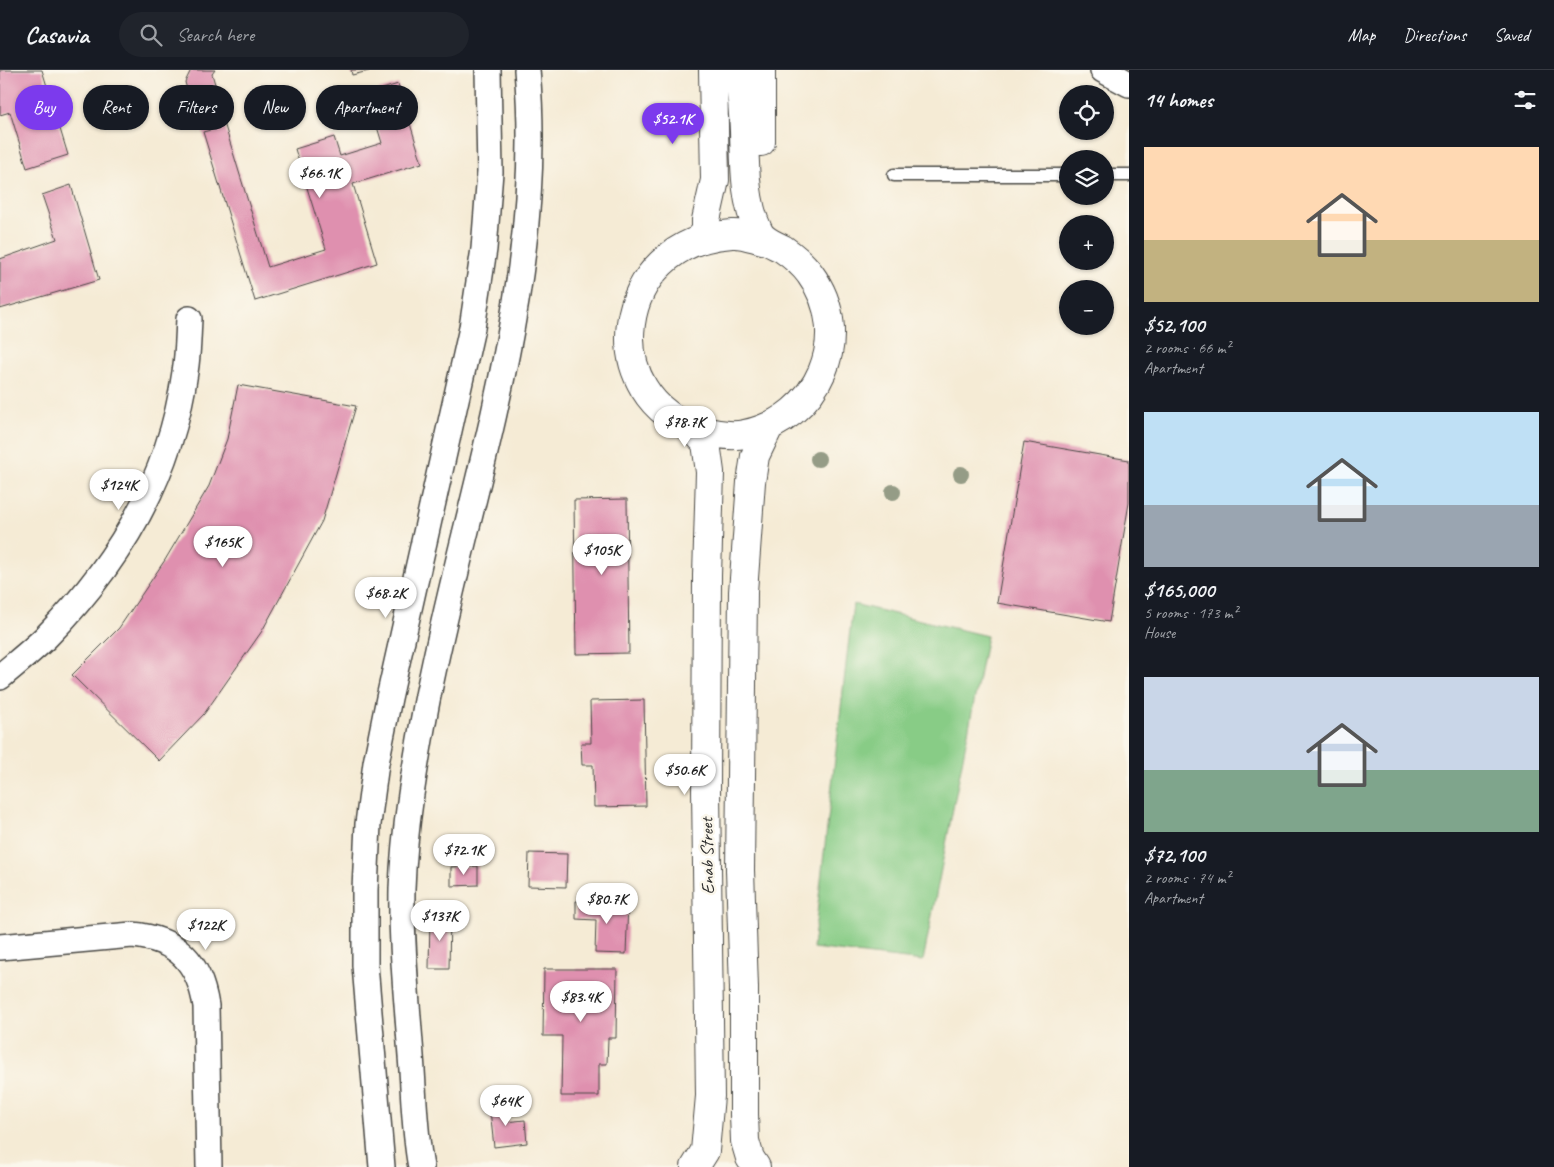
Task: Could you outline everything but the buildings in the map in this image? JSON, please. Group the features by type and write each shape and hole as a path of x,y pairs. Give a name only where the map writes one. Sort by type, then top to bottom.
{"street":[{"path":"382,1167 365,965 365,890 368,824 376,763 389,698 464,365 479,284 484,249 490,172 488,70"},
{"path":"421,1167 404,965 402,890 407,827 426,704 510,338 524,254 530,171 527,70"},
{"path":"695,70 696,184 709,206"},
{"path":"700,238 706,232 714,180 713,70"},
{"path":"740,70 747,192 758,232 767,241 798,260 820,290 830,325 826,361 811,394 799,407 769,427 743,434 717,434 692,428 674,418 658,405 645,389 636,371 631,351 630,330 633,310 639,291 650,273 664,258 681,246 700,238 734,234 767,241"},
{"path":"753,211 761,172 762,70"},
{"path":"1103,70 1129,84"},
{"path":"0,677 45,638 78,602 108,566 134,527 158,476 175,422 185,372 189,319"},
{"name":"Enab Street","path":"756,1167 748,1152 744,1126 744,988 740,870 743,592 751,482 755,456 769,427"},
{"name":"Enab Street","path":"692,428 706,443 710,472 711,503 706,663 710,1096 705,1151 695,1167"},
{"path":"0,947 132,935 149,936 180,951 193,966 202,984 206,1006 209,1167"}],"lane":[{"path":"894,175 1059,175"},
{"path":"1114,175 1129,175"}],"green space":[{"path":"853,604 987,636 923,961 813,948"}]}
